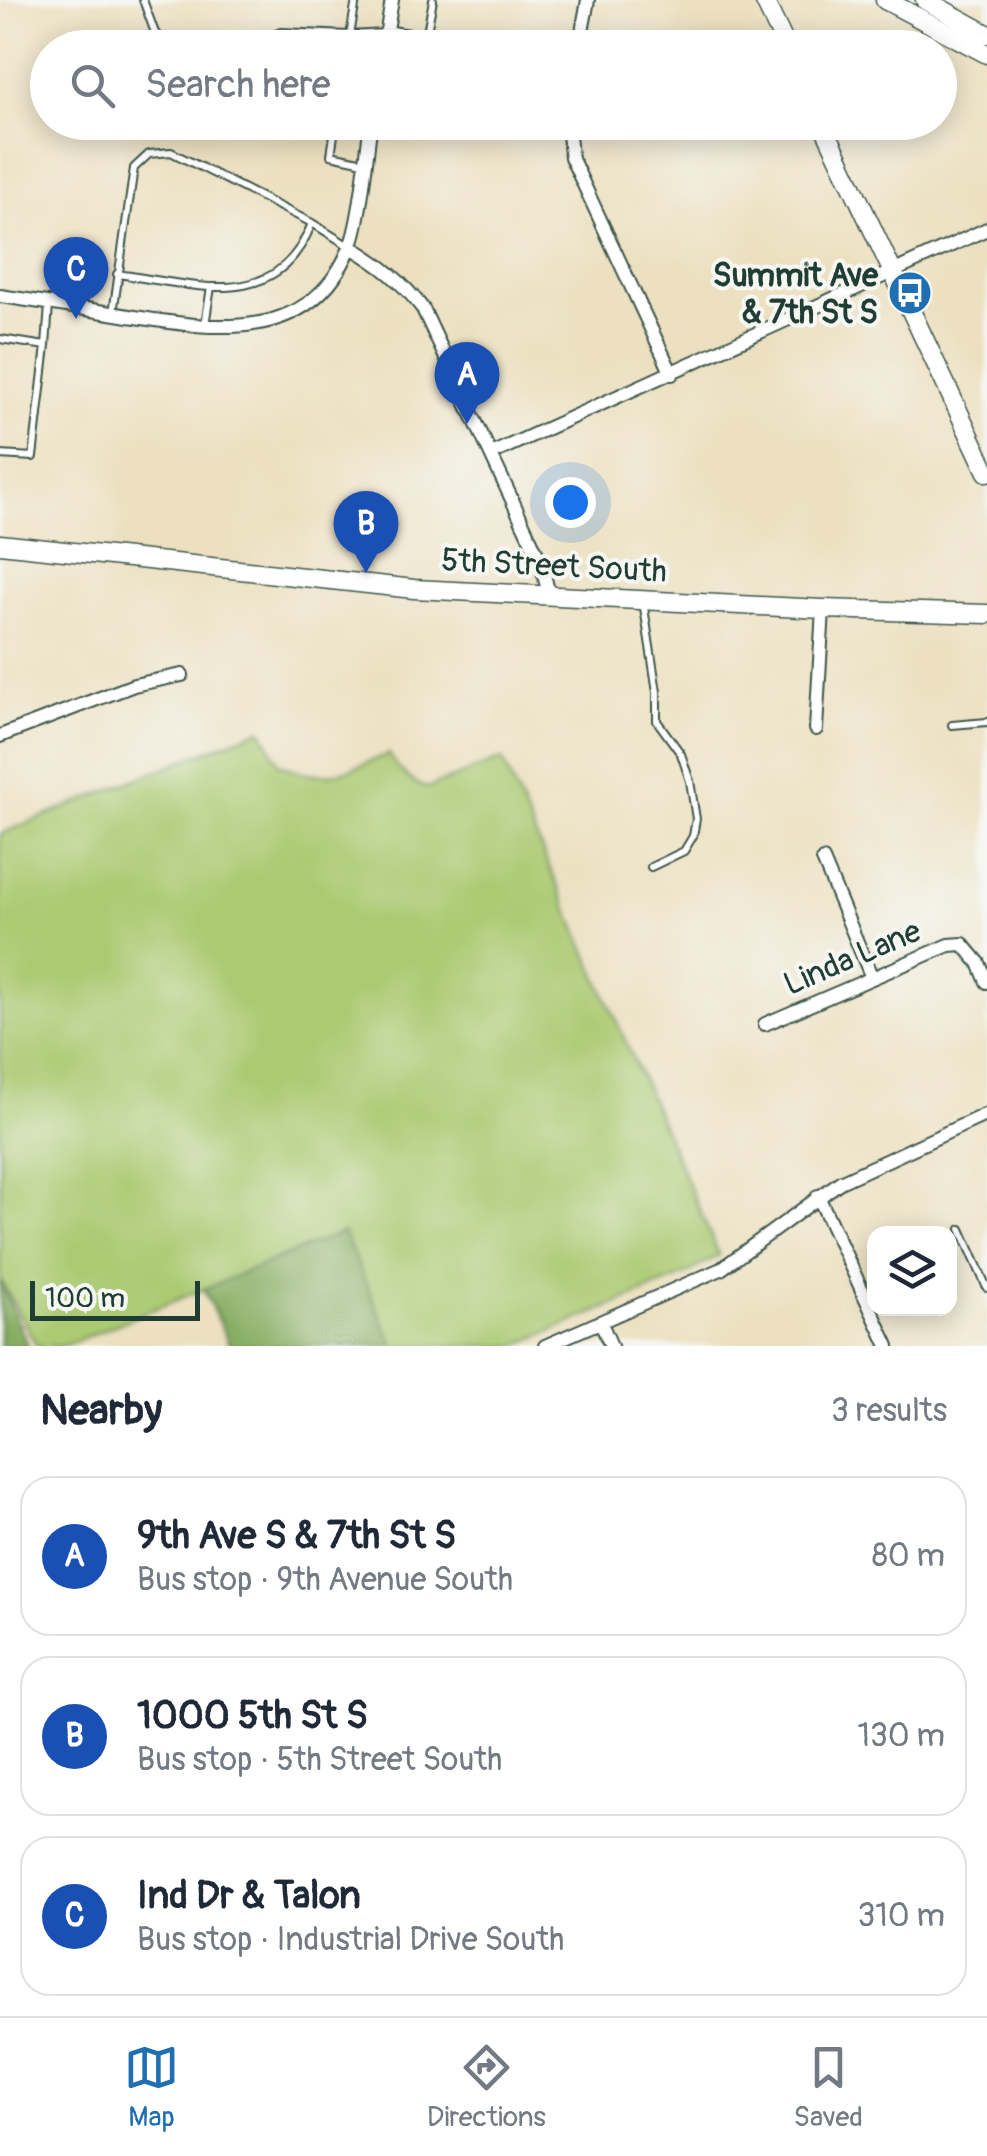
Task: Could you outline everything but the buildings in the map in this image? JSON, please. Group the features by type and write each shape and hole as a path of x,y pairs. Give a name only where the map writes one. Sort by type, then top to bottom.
{"street":[{"path":"386,30 392,0"},
{"path":"582,30 588,0"},
{"path":"885,0 942,30"},
{"path":"925,0 987,34"},
{"path":"770,6 780,30"},
{"path":"957,38 987,54"},
{"path":"0,296 205,328 258,325 306,304 325,288 350,247 368,140"},
{"path":"570,140 571,157 672,374"},
{"path":"830,140 987,472"},
{"path":"491,454 987,229"},
{"path":"350,247 381,264 423,308 541,562 549,596"},
{"name":"5th Street South","path":"0,544 414,588 987,614"},
{"path":"816,729 823,609"},
{"path":"0,736 134,685 182,675"},
{"path":"823,860 872,978"},
{"name":"Linda Lane","path":"765,1024 949,945 963,944 987,982"},
{"path":"546,1346 721,1270 818,1196 877,1162 987,1114"},
{"path":"818,1196 888,1346"},
{"path":"601,1323 611,1346"}],"lane":[{"path":"144,0 155,30"},
{"path":"351,30 356,0"},
{"path":"426,30 432,0"},
{"path":"333,140 331,155 365,162"},
{"path":"113,313 134,168 149,154 170,152 312,223 350,247"},
{"path":"118,274 245,288 290,263 312,223"},
{"path":"205,328 211,287"},
{"path":"0,455 33,457 49,303"},
{"path":"0,339 46,346"},
{"path":"642,600 657,692 657,721 681,754 696,820 684,851 651,867"},
{"path":"952,725 987,722"},
{"path":"961,1230 987,1288"}],"green space":[{"path":"261,729 279,764 310,774 347,770 389,754 405,775 427,788 502,759 719,1255 683,1276 515,1346 230,1346 203,1289 63,1346 37,1346 0,1279 0,834"},
{"path":"343,1232 394,1346 230,1346 204,1289"},
{"path":"0,1280 28,1346 0,1346"}],"place":[{"name":"Summit Ave & 7th St S","path":"910,293"},
{"name":"Ind Dr & Talon","path":"76,319"},
{"name":"9th Ave S & 7th St S","path":"467,424"},
{"name":"1000 5th St S","path":"366,573"}]}
